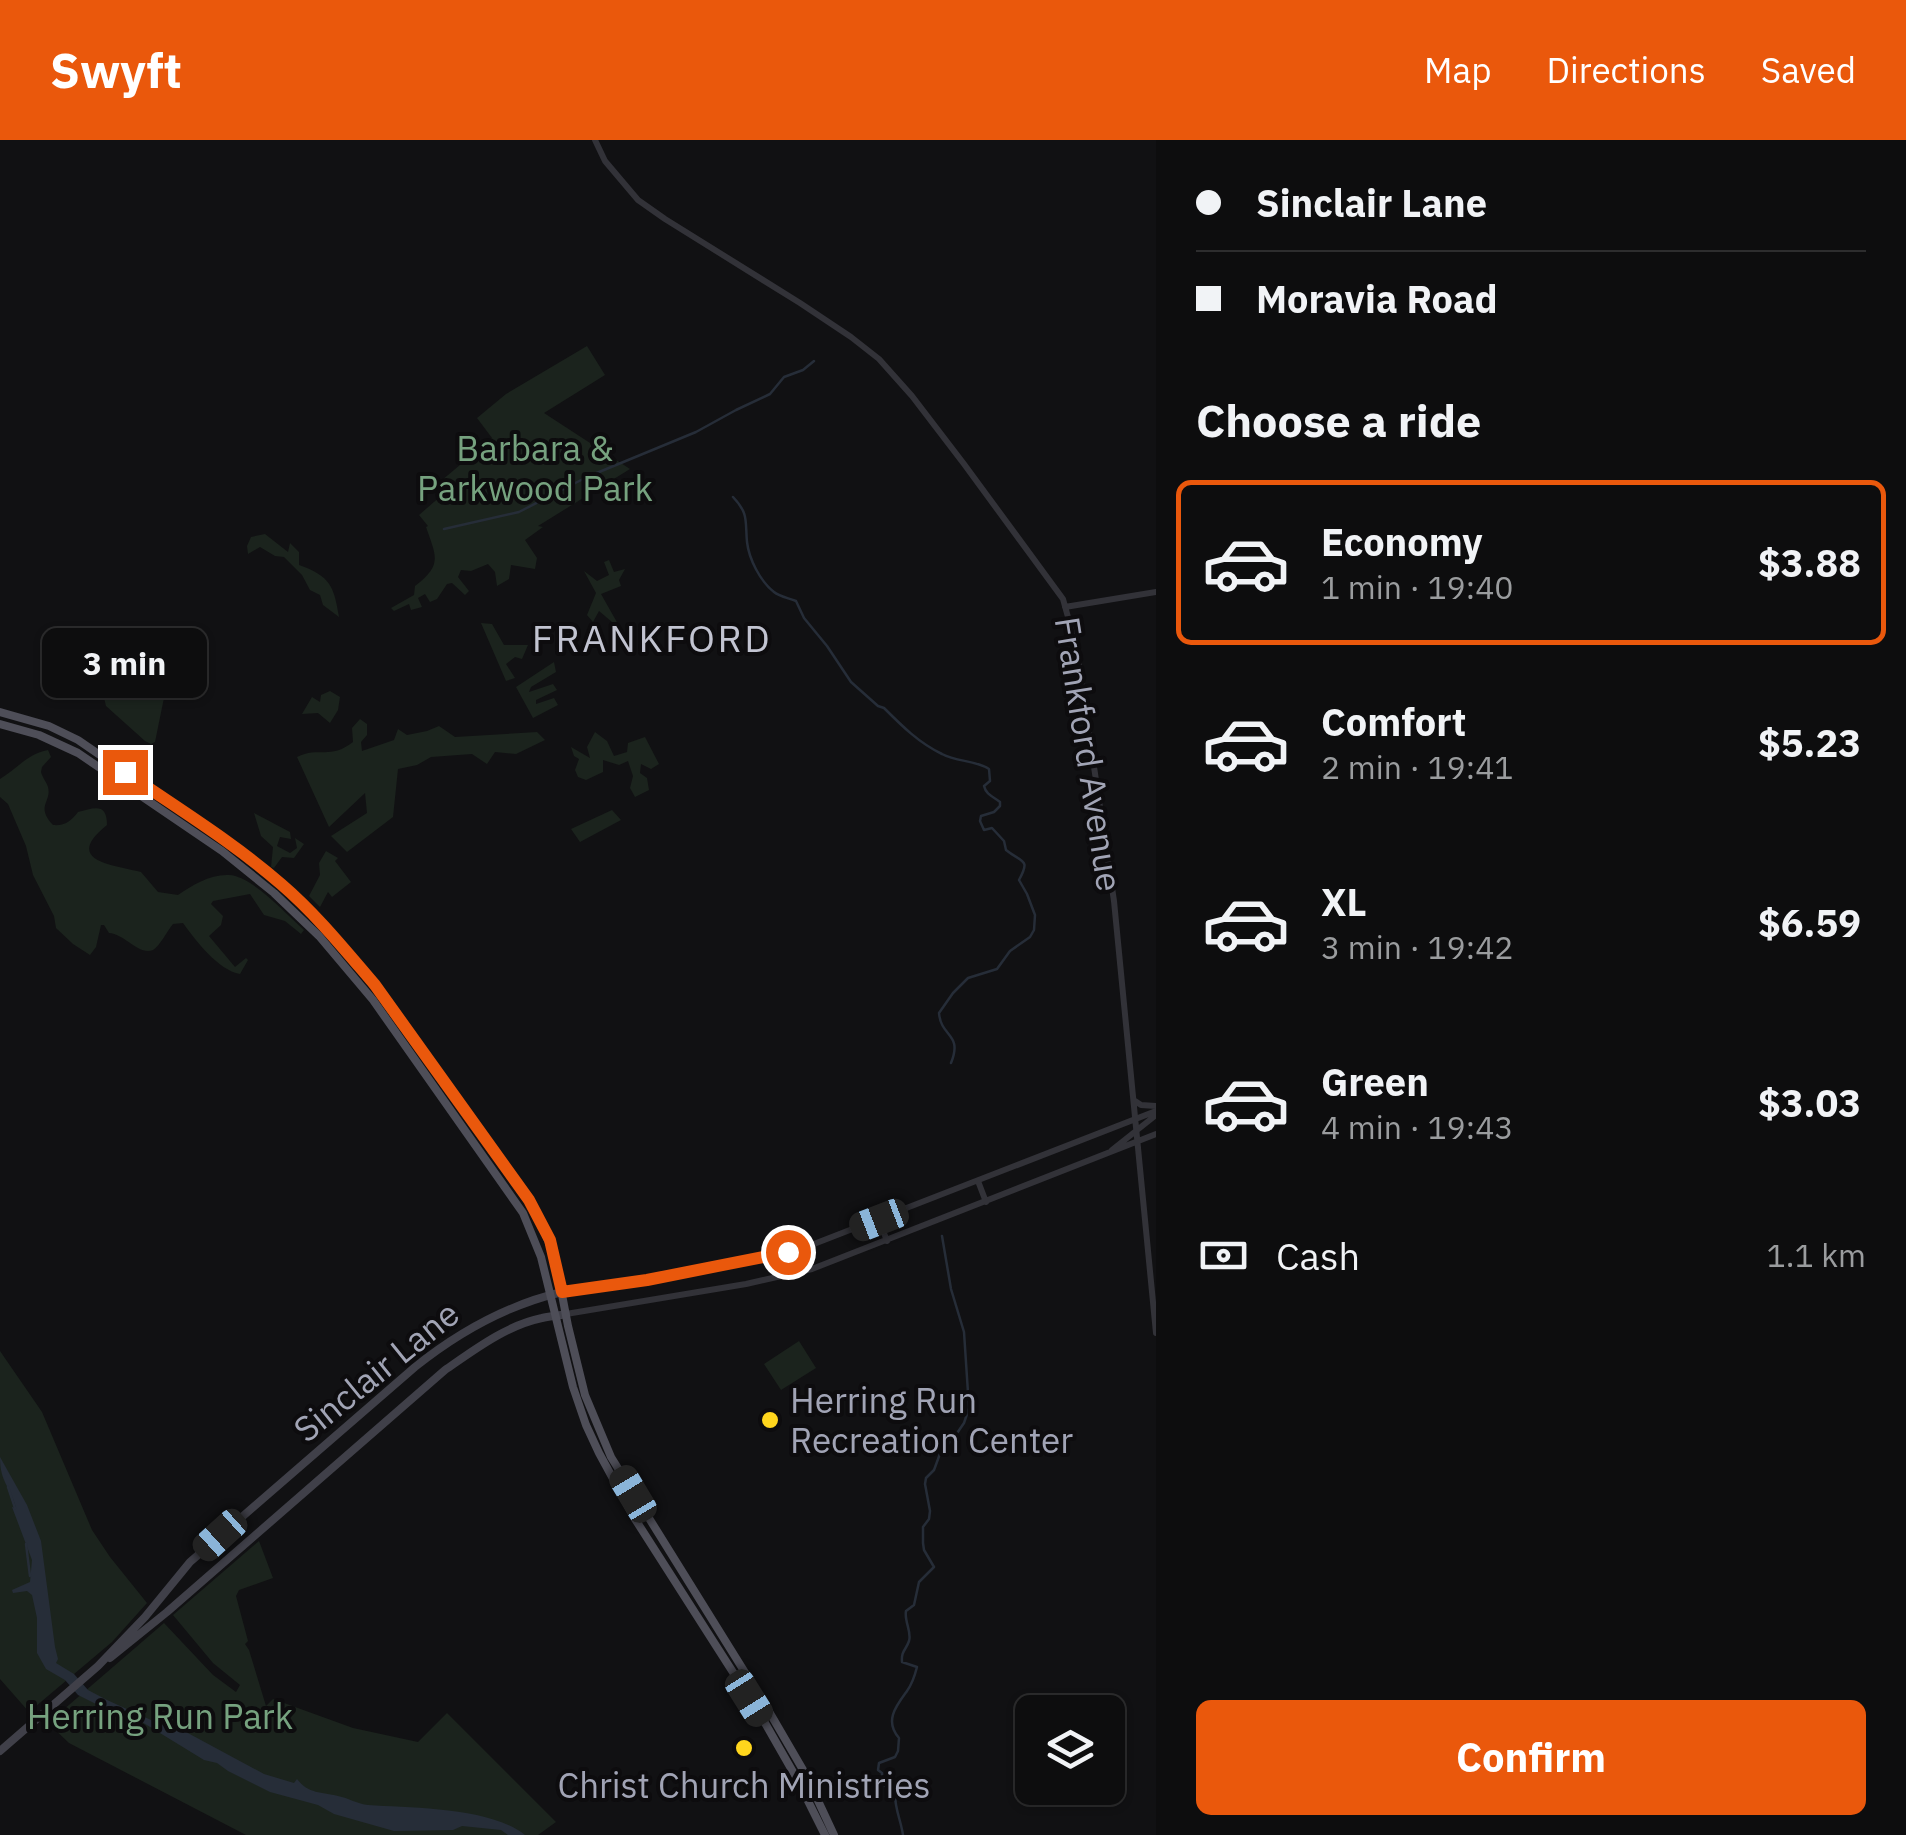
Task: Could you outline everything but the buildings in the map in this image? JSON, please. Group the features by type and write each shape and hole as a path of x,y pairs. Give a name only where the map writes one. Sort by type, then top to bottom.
{"main road":[{"path":"0,712 49,726 78,740 228,842 280,883 328,930 375,985 529,1200 550,1240 562,1292 573,1387 599,1454 635,1519 761,1716 825,1835"},
{"path":"0,724 53,741 222,851 274,892 319,936 372,1000 522,1210 562,1315 585,1396 612,1457 767,1708 834,1835"},
{"name":"Sinclair Lane","path":"0,1751 98,1666 190,1562 416,1366 489,1317 562,1292"},
{"name":"Sinclair Lane","path":"98,1666 168,1612 445,1370 520,1325 562,1315"}],"street":[{"name":"Frankford Avenue","path":"595,140 605,161 638,200 800,303 878,359 913,398 1059,592 1076,646 1114,901 1156,1332"},
{"path":"1066,607 1156,592"},
{"path":"1107,1154 1156,1111 1134,1100"},
{"name":"Sinclair Lane","path":"562,1292 647,1280 801,1249 1156,1111"},
{"name":"Sinclair Lane","path":"562,1315 782,1277 828,1264 1156,1134"},
{"path":"978,1181 986,1202"},
{"path":"879,1220 887,1240"}],"green space":[{"name":"Barbara & Parkwood Park","path":"587,346 605,375 544,413 630,469 538,526 543,527 525,540 537,558 535,569 511,565 509,579 497,586 495,572 488,564 471,571 461,570 458,577 469,591 465,595 452,583 447,584 437,599 430,602 425,594 418,598 422,607 411,610 409,604 394,611 391,608 414,595 415,586 433,566 428,526 419,515 442,495 435,486 492,438 477,418 506,394"},
{"path":"265,534 288,552 290,543 299,552 299,565 324,578 335,597 339,617 323,605 320,595 310,590 284,557 260,547 248,554 251,537"},
{"path":"609,560 614,572 625,569 619,580 621,586 601,594 627,640 624,648 612,622 599,611 593,622 587,615 596,593 584,571 597,581 609,575 604,562"},
{"path":"481,623 492,624 504,645 528,645 522,659 515,657 506,664 515,678 506,681"},
{"path":"56,632 82,644 120,673 146,686 159,687 182,665 166,688 155,742 145,741 106,706 102,670 70,661 51,650"},
{"path":"554,662 556,672 529,692 553,684 557,690 536,700 536,704 554,698 558,705 533,718 516,687"},
{"path":"330,691 340,697 330,723 318,713 302,714 312,697 320,702 321,695"},
{"path":"360,719 367,724 362,751 394,740 398,729 407,735 439,726 455,737 537,732 545,740 516,754 495,752 487,764 472,754 431,757 398,769 393,817 347,852 331,836 367,813 365,793 329,827 297,757 345,747 353,742 352,728"},
{"path":"595,732 607,741 614,756 627,752 628,743 645,737 659,764 651,769 641,764 640,773 647,778 649,790 635,797 630,788 633,776 628,761 619,765 603,760 603,772 586,780 578,777 575,770 579,759 571,747 590,758 587,747"},
{"path":"48,750 51,757 41,772 49,792 45,813 57,825 78,812 102,810 107,825 89,847 97,859 141,872 158,892 178,895 209,878 238,877 268,897 304,930 301,934 285,921 264,915 250,894 213,901 211,904 223,916 221,925 209,936 235,967 248,960 240,974 216,961 183,923 173,924 158,945 148,951 109,933 104,925 90,955 73,944 56,928 33,875 26,846 8,804 0,797 0,779 28,758"},
{"path":"612,810 621,820 580,842 571,829"},
{"path":"254,813 290,832 291,839 280,837 277,846 290,853 297,848 295,838 304,844 294,858 282,857 271,867 273,847 261,836"},
{"path":"326,851 338,858 335,861 351,882 332,897 328,892 320,907 309,896"},
{"path":"799,1341 816,1368 781,1390 764,1364"},
{"name":"Herring Run Park","path":"0,1351 42,1412 92,1530 147,1603 112,1642 29,1712 0,1679"},
{"name":"Herring Run Park","path":"259,1541 273,1578 239,1590 236,1596 248,1641 245,1644 266,1706 273,1699 353,1728 418,1742 447,1713 556,1822 538,1835 246,1835 69,1743 48,1723 164,1623 213,1675 236,1692 240,1685 213,1663 173,1615"}],"water":[{"path":"0,1457 27,1505 41,1541 56,1663 74,1674 88,1690 162,1725 186,1732 264,1774 294,1783 297,1779 316,1792 368,1805 472,1814 525,1835 462,1826 453,1830 394,1831 334,1814 318,1805 270,1792 204,1760 142,1722 128,1720 78,1695 65,1680 46,1669 37,1653 37,1618 32,1595 12,1590 30,1582 32,1560 12,1507 16,1508"}],"waterway":[{"path":"444,529 519,512 587,477 696,432 770,394 784,377 814,361"},
{"path":"733,497 744,513 748,549 760,576 776,594 796,601 851,682 926,745 948,757 989,769 990,781 984,786 1000,806 981,816 980,821 984,830 992,828 1004,841 1006,850 1024,864 1019,880 1035,915 1034,930 997,969 968,978 939,1013 953,1041 951,1063"},
{"path":"903,1835 895,1795 882,1783 879,1763 895,1757 898,1751 893,1714 917,1667 902,1662 910,1638 906,1611 914,1605 919,1582 934,1567 923,1543 923,1527 930,1511 926,1478 934,1470 941,1451 964,1423 969,1408 964,1332 951,1289 942,1236"},
{"path":"8,1487 15,1508"},
{"path":"26,1544 30,1576"}],"place":[{"name":"Herring Run Recreation Center","path":"770,1420"},
{"name":"Christ Church Ministries","path":"744,1748"}],"district":[{"name":"FRANKFORD","path":"652,637"}],"route":[{"path":"125,772 228,842 280,883 356,962 529,1200 550,1240 562,1292 788,1252"}]}
